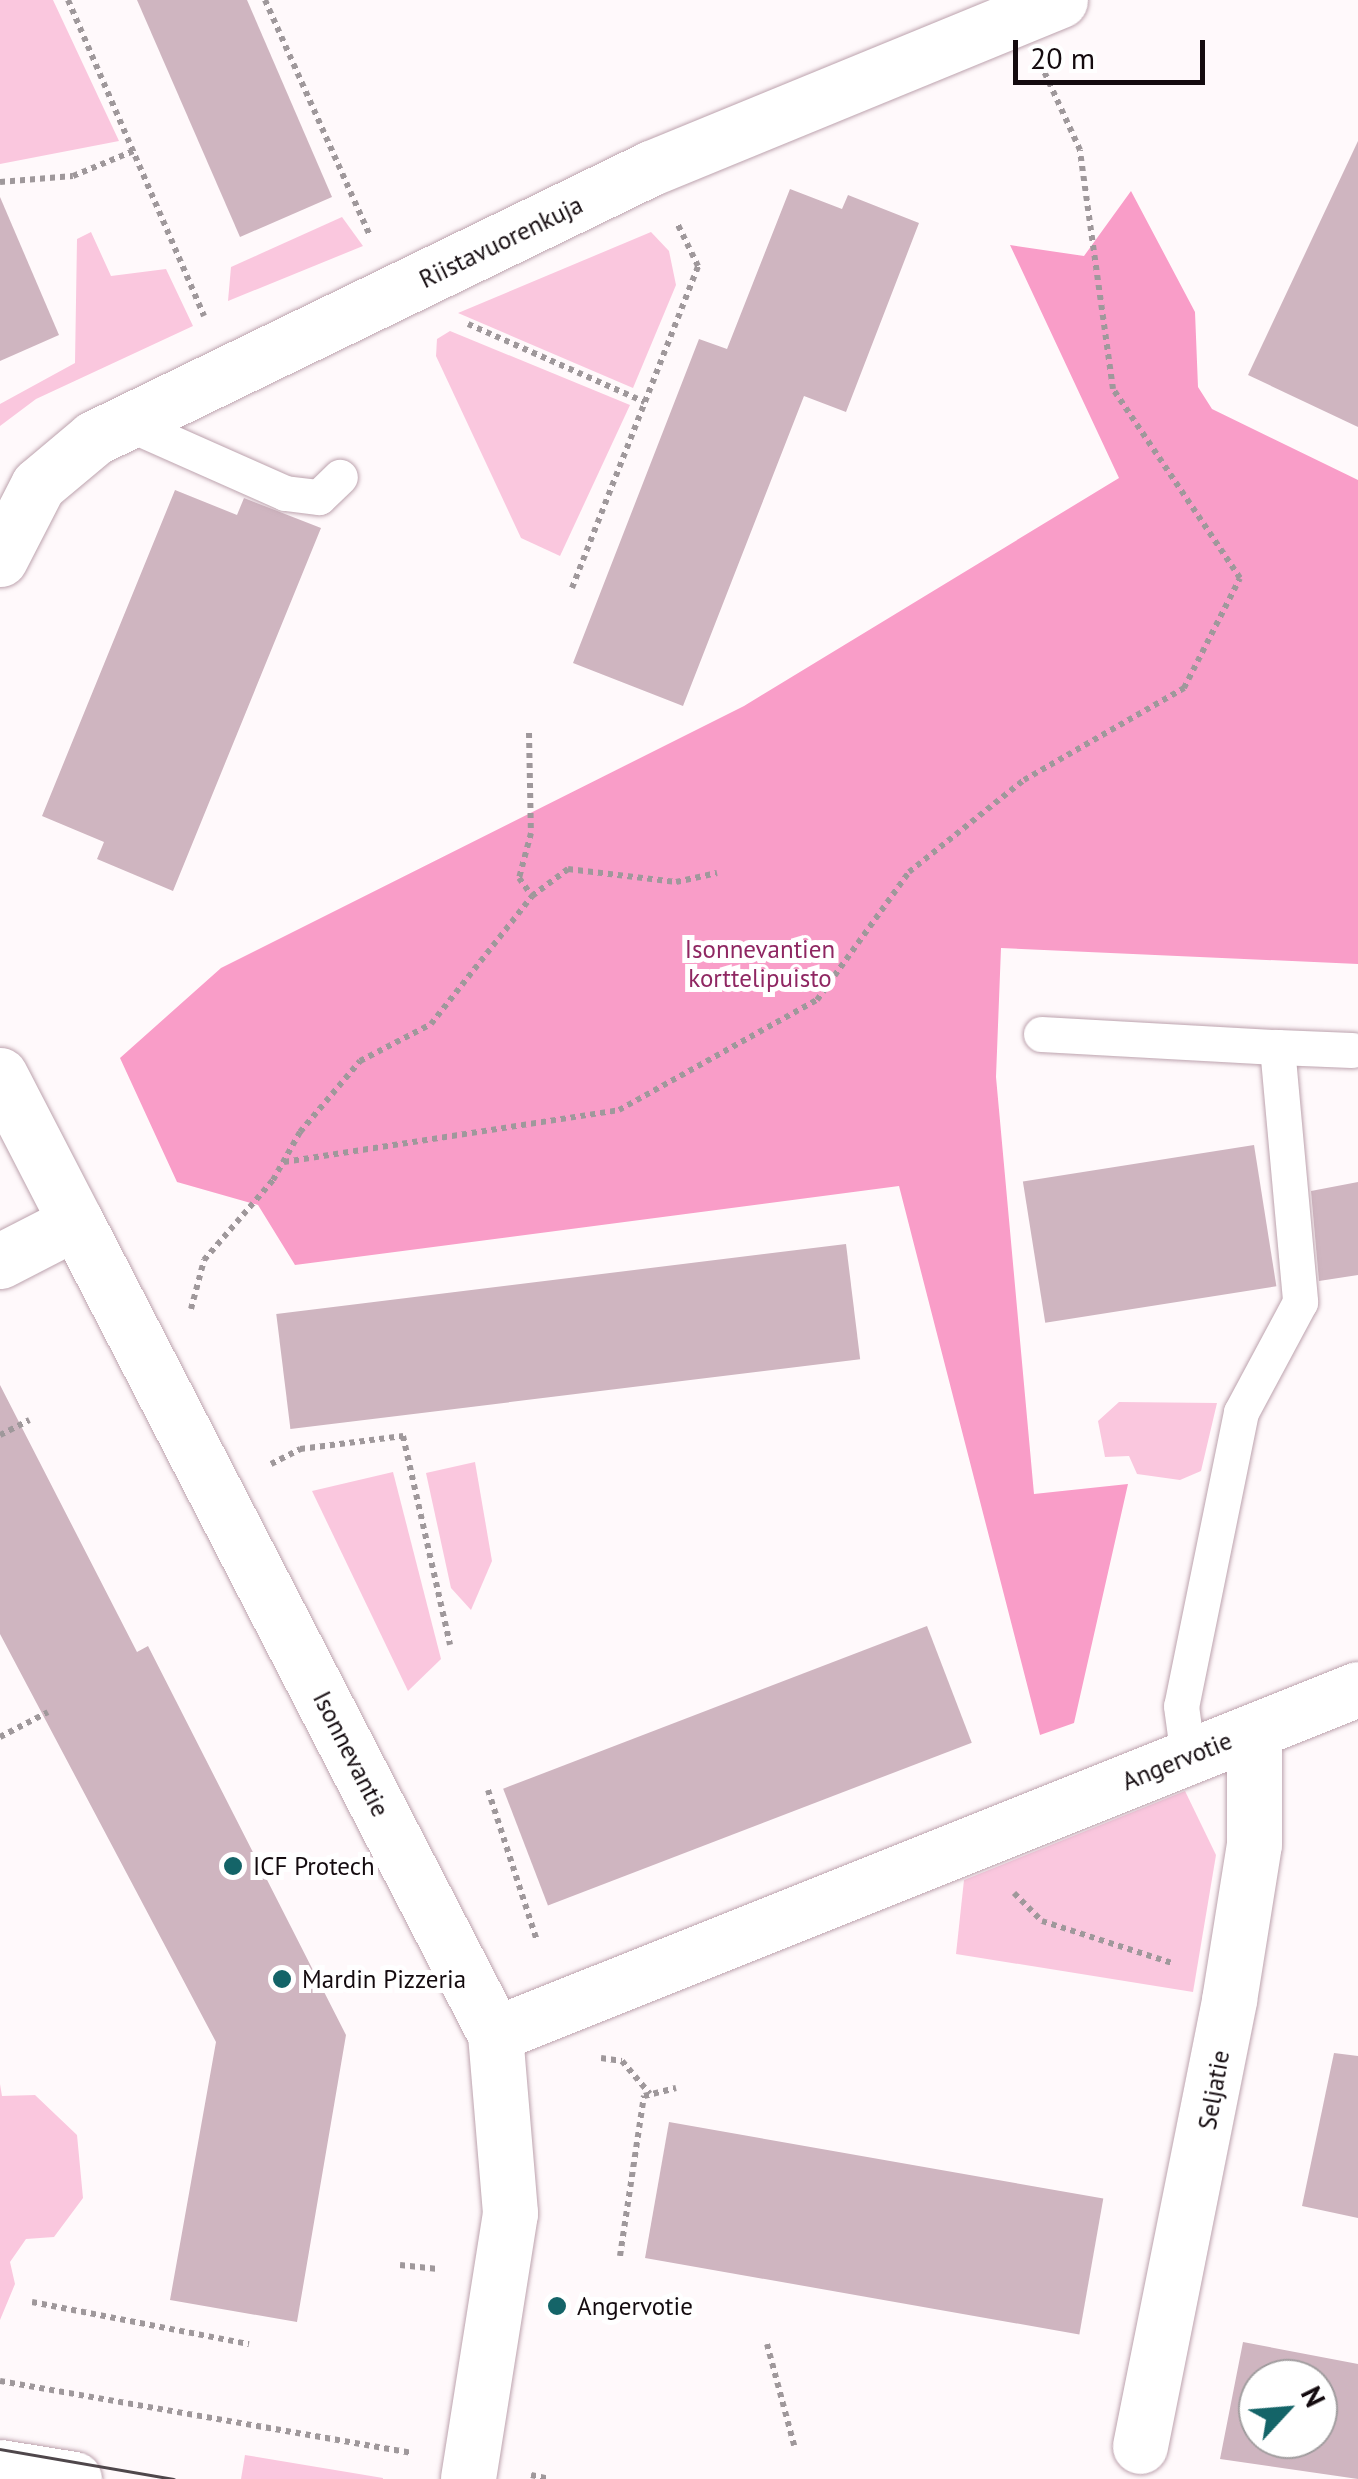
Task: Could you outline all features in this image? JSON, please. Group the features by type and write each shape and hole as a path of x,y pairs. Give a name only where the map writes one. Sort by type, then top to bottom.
{"street":[{"name":"Riistavuorenkuja","path":"0,560 38,486 125,422 651,168 1044,6"},
{"name":"Isonnevantie","path":"0,1075 495,2034 510,2213 468,2479"},
{"path":"0,1261 76,1222"},
{"name":"Angervotie","path":"495,2034 1358,1690"},
{"name":"Seljatie","path":"1140,2446 1254,1844 1254,1731"},
{"path":"0,2467 74,2479"}],"lane":[{"path":"125,422 285,493 319,497 340,477"},
{"path":"1040,1034 1352,1050"},
{"path":"1188,1757 1181,1706 1241,1412 1300,1302 1277,1047"}],"path":[{"path":"68,0 231,370"},
{"path":"265,0 373,242"},
{"path":"284,1162 619,1110 817,1000 909,872 1024,780 1184,688 1240,578 1113,388 1080,150 1044,6"},
{"path":"0,182 73,176 136,150"},
{"path":"572,588 698,266 651,168"},
{"path":"396,293 645,402"},
{"path":"529,732 531,833 519,878 532,896"},
{"path":"191,1314 204,1260 360,1061 431,1024 532,896 568,869 676,882 717,873"},
{"path":"0,1435 29,1420"},
{"path":"271,1464 300,1449 403,1436 450,1645"},
{"path":"0,1736 48,1712"},
{"path":"488,1790 537,1940"},
{"path":"984,1838 1042,1921 1125,1954 1232,1974"},
{"path":"595,2056 622,2062 650,2094"},
{"path":"650,2094 676,2088"},
{"path":"620,2256 650,2094"},
{"path":"400,2265 427,2267"},
{"path":"32,2302 249,2344"},
{"path":"767,2344 794,2445"},
{"path":"0,2380 411,2453"},
{"path":"530,2475 550,2479"}],"shaded area":[{"path":"0,0 53,0 119,141 0,164"},
{"path":"342,217 363,246 228,301 231,267"},
{"path":"91,232 111,276 166,269 193,326 36,399 0,426 0,404 75,363 77,239"},
{"path":"651,232 669,251 676,285 633,388 458,313"},
{"path":"450,331 630,405 560,556 521,538 436,356 437,339"},
{"path":"1119,1402 1217,1403 1201,1471 1180,1480 1137,1474 1129,1456 1105,1457 1098,1421"},
{"path":"475,1462 492,1561 471,1610 451,1588 426,1473"},
{"path":"393,1472 441,1659 408,1691 312,1491"},
{"path":"1185,1791 1216,1855 1193,1992 956,1954 964,1880"},
{"path":"0,2084 2,2096 35,2095 77,2135 83,2198 54,2237 26,2239 10,2262 15,2284 0,2320"},
{"path":"245,2455 383,2478 383,2479 241,2479"}],"green space":[{"name":"Isonnevantien korttelipuisto","path":"1131,191 1195,312 1198,387 1212,409 1358,480 1358,964 1001,948 996,1077 1034,1494 1128,1484 1074,1723 1040,1735 899,1186 295,1265 258,1205 177,1182 120,1058 221,968 744,706 1119,478 1010,245 1084,256"}],"building":[{"path":"137,0 247,0 332,197 240,237"},
{"path":"1358,141 1358,427 1248,375"},
{"path":"790,189 842,209 848,195 919,223 846,412 804,396 683,706 573,663 699,339 727,349"},
{"path":"0,197 59,335 0,361"},
{"path":"175,490 237,515 244,498 321,528 173,891 97,859 104,842 42,816"},
{"path":"1254,1145 1276,1286 1045,1323 1023,1182"},
{"path":"1358,1182 1358,1275 1319,1281 1311,1191"},
{"path":"846,1244 860,1359 290,1429 276,1314"},
{"path":"0,1385 137,1652 148,1646 346,2035 297,2322 170,2300 216,2042 0,1634"},
{"path":"927,1626 972,1743 548,1905 503,1789"},
{"path":"1334,2053 1358,2056 1358,2218 1302,2206"},
{"path":"669,2122 1103,2199 1079,2334 645,2258"},
{"path":"1243,2342 1332,2359 1240,2359"},
{"path":"1338,2360 1358,2364 1358,2479 1220,2459 1238,2367 1238,2459 1338,2459"}],"tram line":[{"path":"0,2449 173,2479"}],"place":[{"name":"ICF Protech","path":"233,1866"},
{"name":"Mardin Pizzeria","path":"282,1979"},
{"name":"Angervotie","path":"557,2306"}]}
